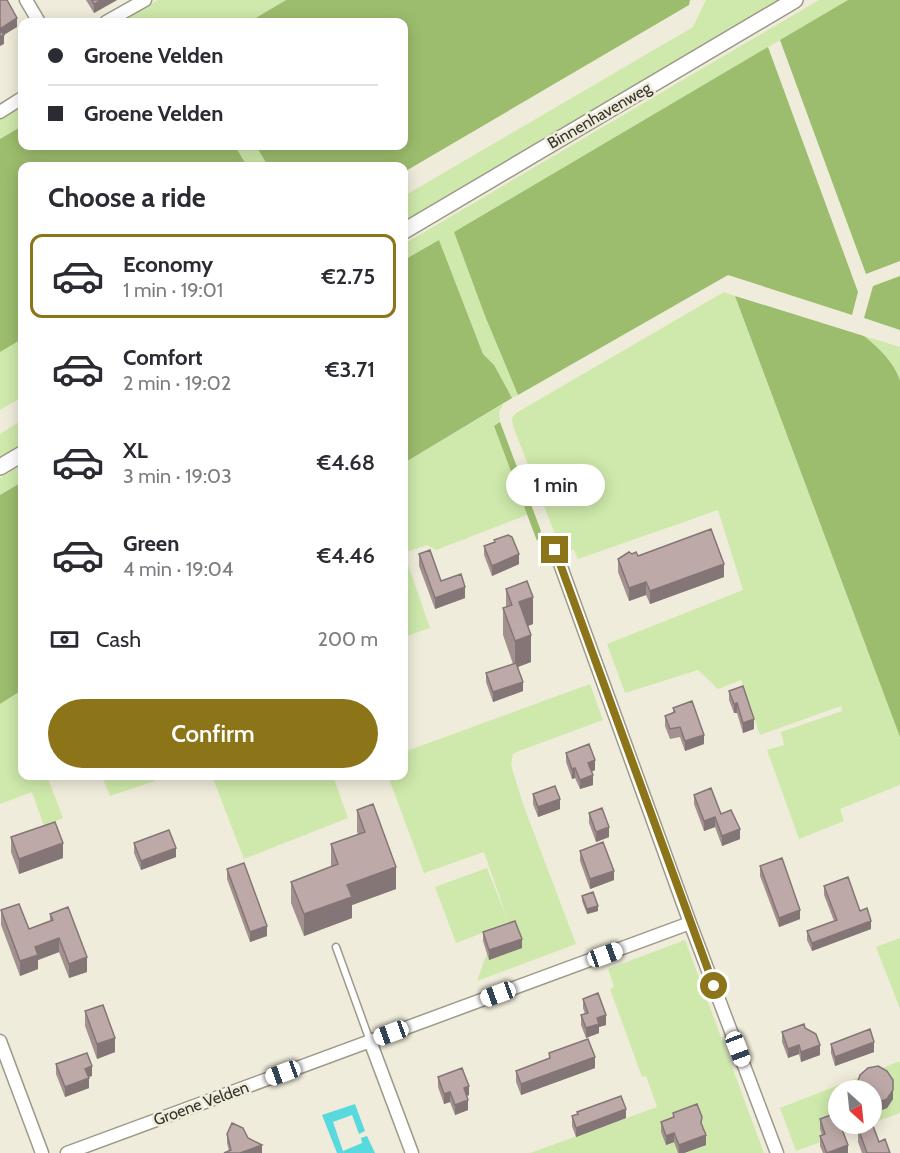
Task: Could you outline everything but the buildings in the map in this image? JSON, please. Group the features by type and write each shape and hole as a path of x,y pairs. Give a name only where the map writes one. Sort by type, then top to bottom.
{"street":[{"path":"26,0 37,18"},
{"path":"113,18 145,0"},
{"name":"Binnenhavenweg","path":"408,229 795,0"},
{"path":"0,112 18,101"},
{"path":"0,467 18,456"},
{"path":"555,550 690,923 777,1153"},
{"name":"Groene Velden","path":"67,1153 690,923"},
{"path":"0,1041 42,1153"},
{"path":"369,1041 412,1153"}],"lane":[{"path":"336,947 369,1041"}],"green space":[{"path":"158,0 286,0 256,18 127,18"},
{"path":"286,0 690,0 689,5 408,170 408,162 266,162 258,150 408,150 408,18 256,18"},
{"path":"706,0 779,0 408,219 408,194 693,27"},
{"path":"819,0 848,0 454,232 485,316 518,395 512,398 483,354 439,240 408,258 408,242"},
{"path":"848,0 900,0 900,261 866,274 780,40"},
{"path":"768,47 858,292 852,315 728,275 518,395 485,316 454,232"},
{"path":"18,106 18,128 0,139 0,117"},
{"path":"18,128 18,150 237,150 245,162 18,162 18,341 0,352 0,139"},
{"path":"237,150 258,150 266,162 245,162"},
{"path":"439,240 483,354 494,365 512,398 408,461 408,258"},
{"path":"900,276 900,330 864,318 873,286"},
{"path":"724,292 735,296 900,737 900,785 840,809 844,821 799,839 767,750 784,745 781,732 842,711 841,706 760,735 741,680 718,689 698,670 625,693 607,644 743,590 718,510 578,559 574,550 561,550 513,426 512,418 516,413"},
{"path":"735,296 864,336 885,355 900,380 900,737"},
{"path":"864,336 900,347 900,380 885,355"},
{"path":"18,341 18,399 0,410 0,352"},
{"path":"503,404 499,412 500,422 494,426 527,515 436,550 427,545 408,552 408,461"},
{"path":"500,422 541,531 537,541 494,426"},
{"path":"18,423 18,447 0,458 0,434"},
{"path":"18,467 18,484 0,495 0,478"},
{"path":"18,484 18,693 0,704 0,495"},
{"path":"408,565 430,628 408,636"},
{"path":"590,684 603,720 519,751 513,754 511,765 523,804 576,944 477,981 486,955 517,944 509,923 456,943 435,887 487,868 508,921 484,852 424,873 389,780 408,780 408,751"},
{"path":"18,693 18,780 49,780 63,818 44,826 32,792 0,804 0,704"},
{"path":"104,780 155,781 110,796"},
{"path":"214,780 334,780 348,818 244,859"},
{"path":"900,938 900,1009 876,947"},
{"path":"685,940 764,1153 530,1153 657,1107 646,1076 642,1077 610,989 614,987 608,969"},
{"path":"900,1061 900,1113 882,1119 882,1080 851,1080"},
{"path":"828,1089 828,1134 843,1134 796,1151 780,1108"}],"water":[{"path":"355,1104 365,1131 359,1134 352,1115 333,1122 343,1151 362,1143 361,1138 367,1136 375,1153 337,1153 322,1115"}],"route":[{"path":"555,550 714,986"}]}
